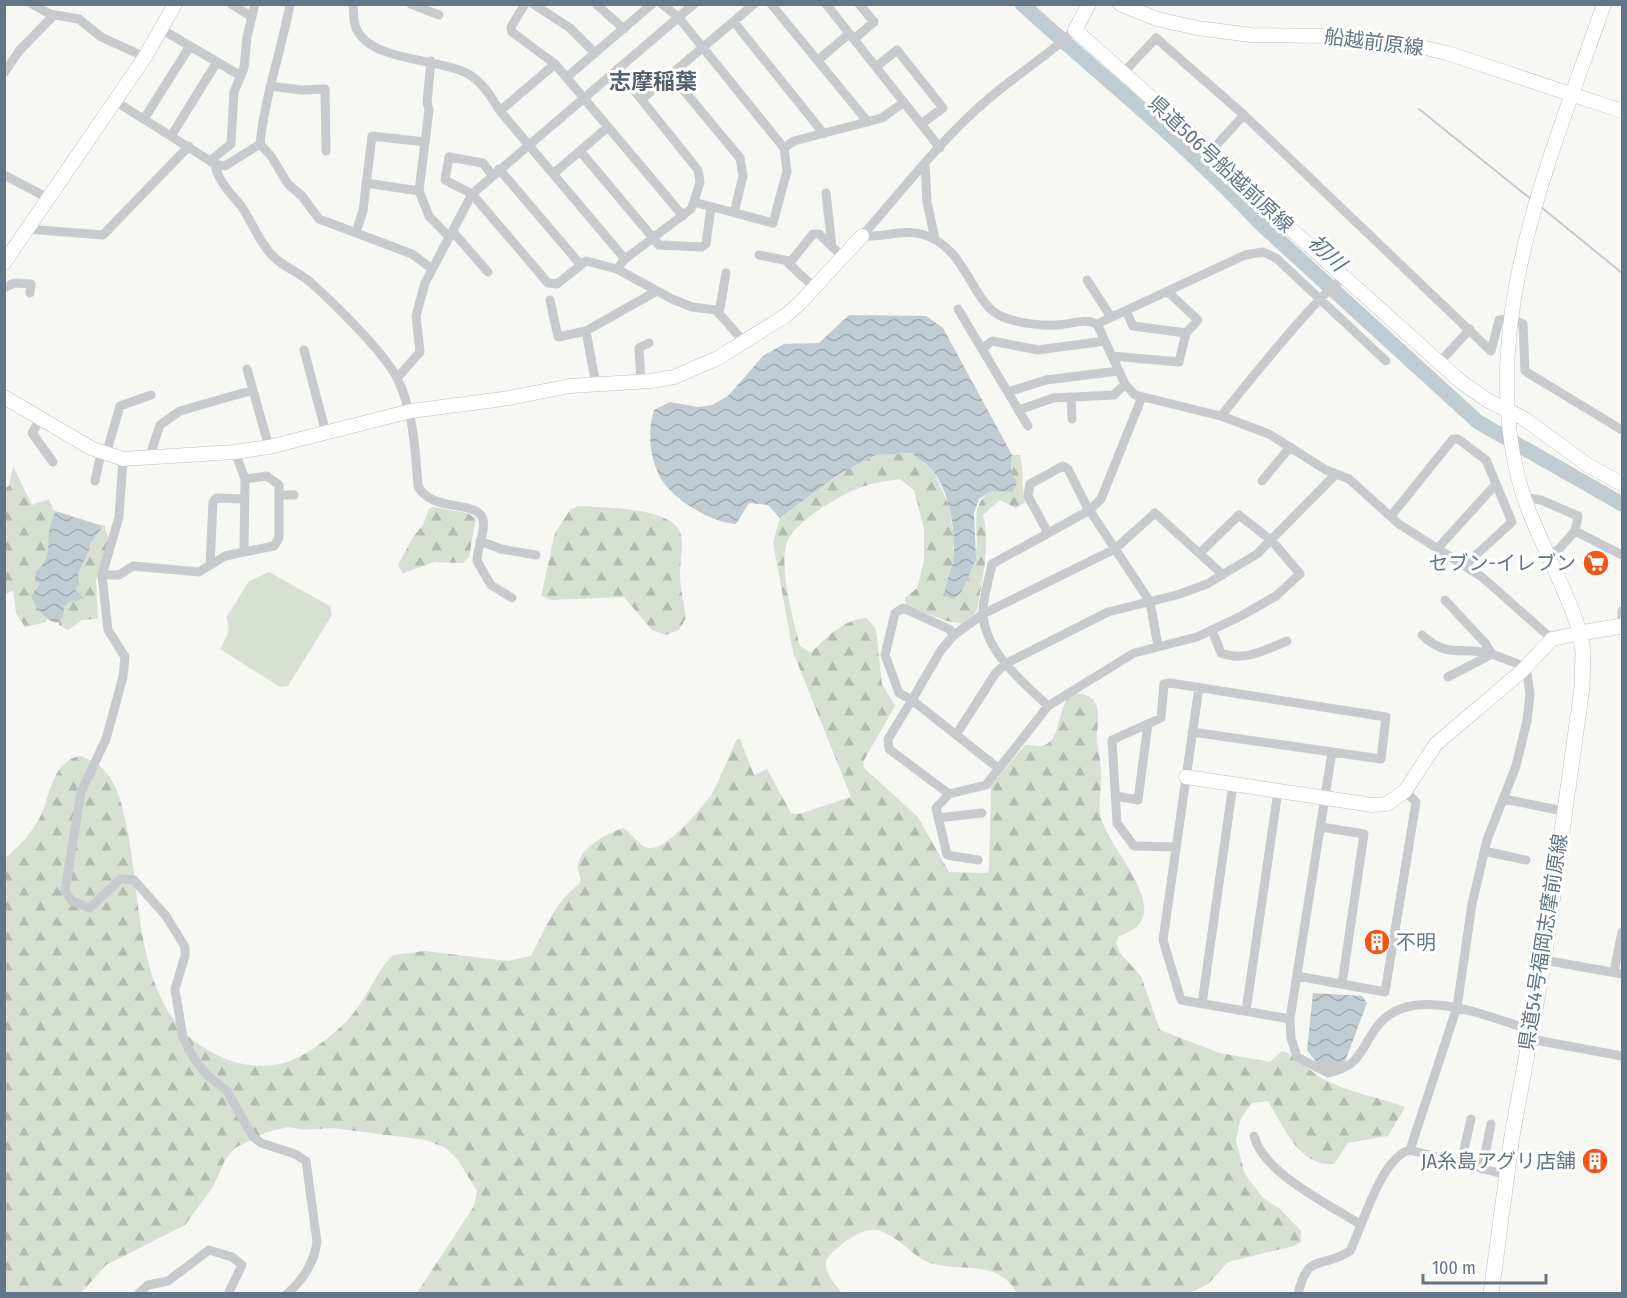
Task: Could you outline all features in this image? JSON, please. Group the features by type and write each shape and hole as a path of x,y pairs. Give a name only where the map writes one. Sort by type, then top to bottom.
{"main road":[{"path":"1580,633 1622,626"},
{"name":"県道54号福岡志摩前原線","path":"1491,1293 1507,1175 1544,960 1584,666 1580,633"}],"street":[{"path":"32,4 54,15 79,19 101,37 145,57"},
{"path":"4,263 145,57 175,4"},
{"path":"231,4 252,18"},
{"path":"213,162 231,144 234,92 241,76 255,4"},
{"path":"115,101 213,162 225,166 260,144 270,86 278,64 290,4"},
{"path":"353,4 355,25 360,34 386,53 431,61 468,74 483,85 500,111 625,259"},
{"path":"525,4 511,27 512,32 555,64 683,216"},
{"path":"533,4 570,28 595,54"},
{"path":"596,4 624,29"},
{"path":"567,77 652,4"},
{"path":"662,4 679,18 784,148 787,171 773,223 694,202"},
{"path":"397,378 420,352 416,316 431,268 472,194 694,4"},
{"path":"642,99 754,4"},
{"path":"771,4 868,122"},
{"path":"826,4 940,148"},
{"path":"818,60 874,22 859,4"},
{"path":"4,397 104,454 123,459 149,458 236,452 268,447 411,411 503,399 570,386 641,382 674,377 697,369 784,316 815,288 978,108 1053,51 1075,30 1089,4"},
{"name":"船越前原線","path":"1120,4 1157,19 1208,30 1251,35 1329,36 1413,45 1447,53 1623,111"},
{"path":"1186,777 1372,806 1387,804 1405,791 1436,744 1526,667 1552,639 1580,633 1550,554 1523,495 1514,457 1510,417 1511,318 1534,203 1604,4"},
{"path":"413,5 439,15"},
{"path":"4,73 9,58 54,15"},
{"path":"734,22 824,134"},
{"path":"161,29 241,76"},
{"name":"県道506号船越前原線","path":"1075,30 1211,151 1253,195 1342,279 1460,381 1510,417 1589,466 1623,484"},
{"path":"1124,72 1156,38 1244,116 1491,351 1499,320 1511,318 1523,324 1525,371 1623,430"},
{"path":"144,119 190,46"},
{"path":"876,67 897,50 943,108 921,124"},
{"path":"431,61 419,191 429,216 488,272"},
{"path":"171,136 217,62"},
{"path":"500,111 555,64"},
{"path":"617,69 698,170 700,182 694,202 683,216 625,259 618,269"},
{"path":"671,75 740,158 743,176 734,213"},
{"path":"270,86 302,90 325,89 326,151"},
{"path":"784,148 794,141 882,118 904,102"},
{"path":"1211,151 1244,116"},
{"path":"553,174 608,127"},
{"path":"356,232 363,211 372,136 425,142"},
{"path":"260,144 271,156 288,184 302,196 323,222 412,254 431,268"},
{"path":"26,229 103,235 189,146"},
{"path":"580,151 659,245 702,247 706,244 711,207"},
{"path":"580,264 496,172 483,163 449,157 445,180 472,194 548,283 557,284 580,264 591,261 618,269 655,292 693,307 716,310 744,342"},
{"path":"213,162 217,177 241,207 268,250 276,259 308,280 332,302 381,354 397,378 411,411 418,486 422,494 441,503 475,510 482,516 484,527 477,561 492,585 513,598"},
{"path":"925,164 927,202 934,239"},
{"path":"4,175 48,198"},
{"path":"366,183 419,191"},
{"path":"826,193 832,247"},
{"path":"862,236 909,232 934,239 951,251 988,304 999,315 1048,325 1072,324 1088,320 1097,324 1125,384 1142,398 1221,416 1269,434 1335,475 1349,479 1390,516 1466,564 1552,639"},
{"path":"789,261 813,234 819,234 843,257"},
{"path":"1097,324 1245,255 1263,252 1276,258 1386,361"},
{"path":"759,255 789,261 815,288"},
{"path":"719,314 726,273"},
{"path":"1221,416 1321,298 1342,279"},
{"path":"1087,280 1111,317"},
{"path":"4,288 14,283 31,284 30,293"},
{"path":"550,300 558,338 586,331 655,292"},
{"path":"1112,356 1179,362 1186,333 1198,320 1168,292"},
{"path":"958,309 1028,426"},
{"path":"1126,311 1133,326 1186,333"},
{"path":"1439,363 1470,329"},
{"path":"586,331 596,385"},
{"path":"982,349 992,341 1038,350 1105,341"},
{"path":"641,382 639,348 649,343"},
{"path":"304,350 326,433"},
{"path":"247,369 268,447"},
{"path":"1008,392 1046,380 1119,371"},
{"path":"1019,410 1053,398 1114,395 1125,384"},
{"path":"149,458 160,425 180,411 253,390"},
{"path":"95,481 120,406 151,395"},
{"path":"1071,397 1072,419"},
{"path":"1048,706 1005,664 983,614 994,561 1090,510 1104,494 1142,398"},
{"path":"41,418 32,433 53,462"},
{"path":"1390,516 1453,439 1458,440 1486,460 1512,522 1466,564"},
{"path":"1262,481 1290,447"},
{"path":"236,452 245,479 244,552"},
{"path":"123,459 118,517 102,575 108,630 125,657 123,677 106,739 81,792 65,891 72,901 90,908 120,879 134,880 142,887 166,916 185,947 185,956 175,989 183,1038 194,1059 207,1075 227,1091 253,1137 261,1143 295,1154 306,1161 317,1242 315,1255 303,1277 287,1293"},
{"path":"1047,533 1028,496 1028,489 1030,484 1063,466 1068,469 1090,510 1150,602 1158,646"},
{"path":"956,735 995,674 1005,664 1108,612 1195,590 1223,575 1257,554 1272,541 1335,475"},
{"path":"102,575 119,575 133,566 199,572 225,556 274,546 279,538 279,485 267,476 245,479"},
{"path":"1438,548 1496,484"},
{"path":"279,495 294,495"},
{"path":"1523,495 1578,516 1575,531 1560,549 1550,554"},
{"path":"210,565 213,502 216,498 245,500"},
{"path":"949,794 890,749 888,739 940,650 954,635 983,614 1115,549 1155,513 1223,575"},
{"path":"978,860 947,855 936,808 949,794 982,787 1048,706 1127,657 1158,646 1197,637 1212,630 1276,596 1300,574 1272,541 1239,515 1200,553"},
{"path":"1575,531 1623,555"},
{"path":"480,541 501,549 536,555"},
{"path":"1444,600 1485,643 1492,654"},
{"path":"954,635 949,629 903,608 895,613 885,655 899,693 912,700 998,768"},
{"path":"1622,626 1623,611"},
{"path":"1212,630 1221,653 1234,658 1258,654 1287,641"},
{"path":"1422,635 1439,649 1492,654 1526,667"},
{"path":"1448,677 1492,654"},
{"path":"1410,1150 1457,1007 1467,924 1484,851 1504,799 1530,705 1526,667"},
{"path":"1176,847 1134,846 1117,823 1115,796 1112,740 1161,718 1164,684 1199,687 1386,717 1381,759 1192,732"},
{"path":"1199,687 1163,940 1181,1000 1290,1019"},
{"path":"1115,796 1138,800 1148,724"},
{"path":"1332,752 1290,1019 1291,1038 1297,1057 1328,1073 1345,1069 1359,1058 1377,1026 1396,1009 1421,1004 1457,1007 1531,1034 1623,1056"},
{"path":"1202,1004 1233,784"},
{"path":"1246,1011 1278,791"},
{"path":"1297,976 1385,992 1416,802 1405,791"},
{"path":"1504,799 1563,812"},
{"path":"938,818 982,813"},
{"path":"1321,827 1364,834 1342,984"},
{"path":"1484,851 1526,860"},
{"path":"1544,960 1618,973 1623,932"},
{"path":"1461,1163 1471,1119"},
{"path":"1482,1168 1491,1124"},
{"path":"1254,1136 1260,1151 1280,1172 1361,1225"},
{"path":"1298,1293 1305,1271 1350,1251 1389,1165 1400,1154 1410,1150 1507,1175"},
{"path":"138,1293 148,1286 168,1281 209,1250 232,1257 242,1265 228,1293"}],"green space":[{"path":"912,453 934,472 949,506 954,538 953,561 945,586 977,548 976,519 979,504 1011,472 1012,455 1020,455 1025,502 1016,508 1000,500 983,515 986,551 977,610 965,624 947,621 906,606 905,598 917,588 924,561 924,529 914,490 900,479 876,483 859,488 824,506 803,522 789,538 785,549 785,576 800,646 811,653 843,625 859,619 867,618 876,629 882,684 895,706 863,762 864,768 918,817 949,872 987,873 989,870 991,786 1025,745 1041,746 1053,738 1068,698 1074,694 1082,694 1093,700 1098,711 1100,814 1105,829 1136,881 1143,898 1144,914 1137,927 1119,936 1116,943 1120,953 1141,976 1160,1030 1220,1053 1270,1062 1282,1051 1319,1077 1354,1092 1405,1107 1388,1136 1348,1143 1334,1164 1311,1159 1302,1152 1287,1133 1268,1101 1252,1103 1240,1120 1236,1141 1245,1174 1262,1197 1280,1209 1301,1231 1301,1242 1294,1246 1228,1262 1209,1283 1191,1293 1017,1293 1000,1275 978,1269 930,1263 915,1255 887,1233 871,1230 859,1233 840,1245 826,1260 828,1274 842,1293 417,1293 474,1206 477,1191 458,1160 446,1148 426,1140 332,1128 303,1130 288,1127 267,1132 235,1148 225,1160 213,1187 185,1225 106,1265 81,1293 5,1293 4,859 23,841 39,819 53,781 63,764 81,756 89,759 101,767 116,789 128,833 148,962 158,992 174,1019 195,1042 224,1058 242,1064 262,1066 290,1061 315,1047 346,1022 393,955 424,951 508,961 531,956 563,899 580,883 578,867 584,852 603,837 623,828 648,848 664,843 692,819 711,795 737,739 740,739 754,775 767,769 791,813 799,814 851,797 793,652 773,542 780,518 839,474 876,455"},
{"path":"13,466 32,505 49,499 57,518 46,622 25,627 16,613 13,590 5,595 5,488 9,486"},
{"path":"578,506 636,510 665,519 676,526 682,539 680,578 686,618 679,630 666,635 652,630 624,597 551,600 541,596 555,533 570,510"},
{"path":"433,507 467,513 476,518 469,557 463,563 435,562 403,573 398,565 413,537 423,525 429,509"},
{"path":"104,525 109,539 96,580 98,619 82,620 68,630 59,625 60,615 74,587 87,544 97,529"},
{"path":"269,572 330,606 332,615 288,686 280,687 220,649 228,630 226,618 249,581"}],"water":[{"path":"849,315 926,316 943,328 1012,455 1011,472 1017,483 1013,492 991,491 979,499 974,513 976,559 962,591 954,599 945,596 954,550 951,513 939,479 912,453 876,455 839,474 780,518 768,505 749,503 736,524 726,523 703,514 680,499 663,482 655,465 650,442 654,410 670,402 698,407 712,405 728,396 763,356 784,344 819,343"},
{"path":"55,511 103,526 90,544 78,573 79,585 75,589 84,598 71,600 64,607 63,617 57,623 44,616 31,596 40,584 35,581 36,571 47,557 50,529"},
{"path":"1313,993 1362,996 1367,1003 1344,1064 1333,1069 1321,1068 1307,1050"}],"waterway":[{"name":"初川","path":"1022,4 1174,138 1260,223 1478,422 1622,504"},
{"path":"1419,109 1532,200"},
{"path":"1541,207 1622,273"}],"place":[{"name":"セブン-イレブン","path":"1596,563"},
{"name":"不明","path":"1377,942"},
{"name":"JA糸島アグリ店舗","path":"1595,1161"}],"district":[{"name":"志摩稲葉","path":"653,81"}]}
